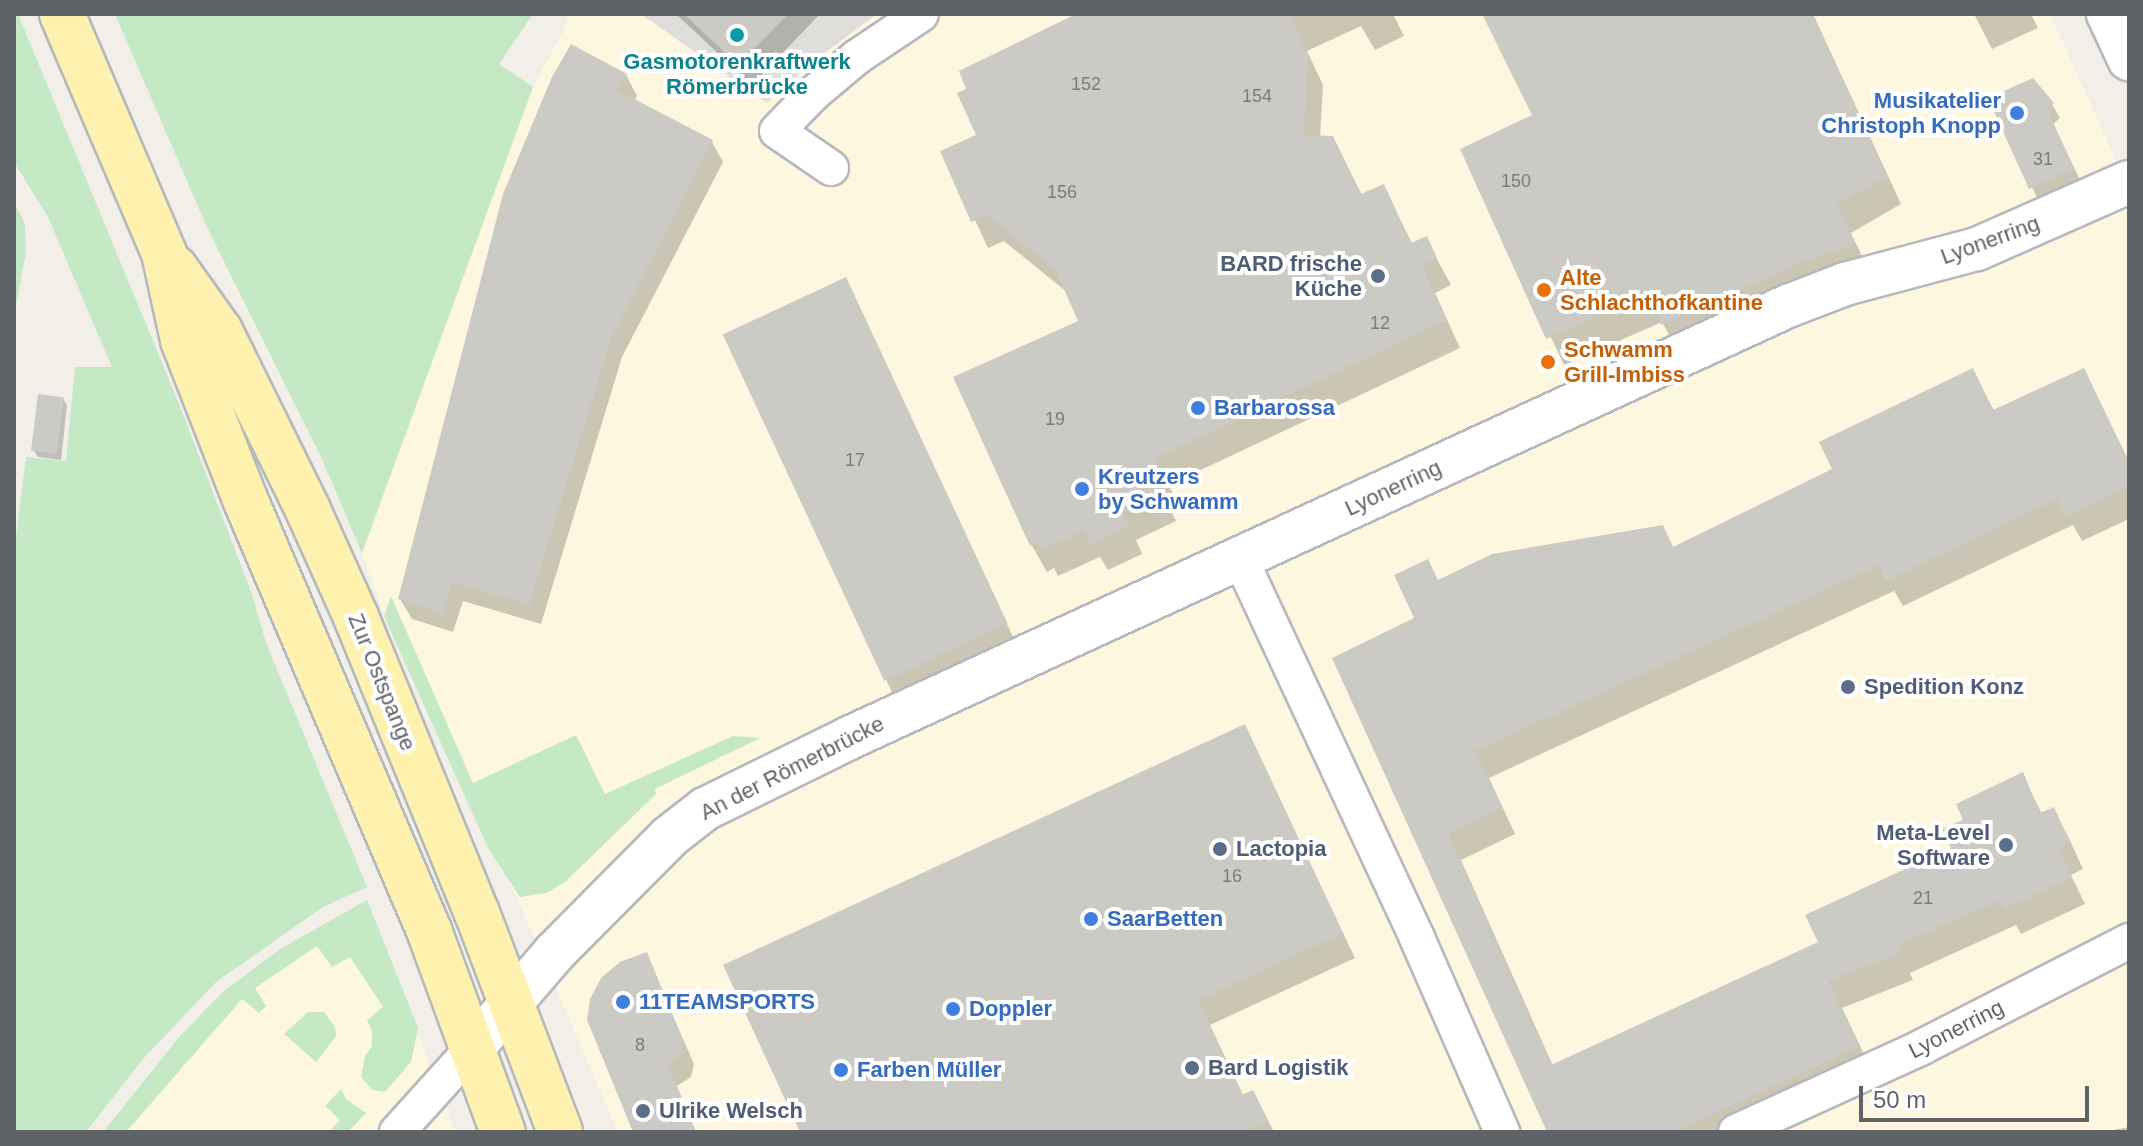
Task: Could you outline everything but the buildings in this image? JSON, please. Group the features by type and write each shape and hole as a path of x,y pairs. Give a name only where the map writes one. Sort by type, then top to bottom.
{"main road":[{"name":"Zur Ostspange","path":"62,14 164,253 188,354 245,499 430,933 503,1132"},
{"name":"Zur Ostspange","path":"164,253 220,331 308,510 370,650 560,1132"}],"street":[{"path":"831,168 777,131 814,93 857,57 921,14"},
{"path":"2108,14 2129,59"},
{"name":"Lyonerring","path":"1240,558 1788,306 1845,284 1977,249 2129,182"},
{"path":"1240,558 1417,938 1502,1132"},
{"name":"An der Römerbrücke","path":"397,1132 511,1002 669,837 705,809 849,738 1240,558"},
{"name":"Lyonerring","path":"1736,1132 1920,1048 2129,941"}],"shaded area":[{"path":"568,14 2050,14 2129,189 2129,1132 618,1132 515,893 384,616 362,553 533,87 565,28"},
{"path":"641,14 877,14 814,61 767,103"},
{"path":"367,900 455,1132 103,1132 180,1036 224,991 280,949"}],"green space":[{"path":"14,14 18,14 181,409 252,594 266,643 367,887 323,907 216,982 142,1060 86,1132 14,1132 14,553 26,457 66,461 75,367 112,367 48,217 14,162"},
{"path":"115,14 533,14 499,64 533,87 362,553 322,459 206,225"},
{"path":"14,202 25,224 26,252 14,316"},
{"path":"391,596 473,783 576,735 605,794 733,736 760,738 655,789 656,794 565,882 546,893 520,897 488,848 384,616"},
{"path":"367,900 418,1028 411,1062 385,1092 372,1090 361,1077 365,1056 372,1046 372,1031 367,1020 383,1007 350,957 332,967 317,946 255,988 266,1006 259,1013 242,999 126,1132 103,1132 180,1036 224,991 280,949"},
{"path":"308,1012 324,1012 335,1027 336,1036 316,1062 284,1034"},
{"path":"341,1089 346,1099 366,1113 348,1132 329,1132 340,1120 325,1106"}],"place":[{"name":"Gasmotorenkraftwerk Römerbrücke","path":"737,35"},
{"name":"Musikatelier Christoph Knopp","path":"2017,113"},
{"name":"BARD frische Küche","path":"1378,276"},
{"name":"Alte Schlachthofkantine","path":"1544,290"},
{"name":"Schwamm Grill-Imbiss","path":"1548,362"},
{"name":"Barbarossa","path":"1198,408"},
{"name":"Kreutzers by Schwamm","path":"1082,489"},
{"name":"Spedition Konz","path":"1848,687"},
{"name":"Meta-Level Software","path":"2006,845"},
{"name":"Lactopia","path":"1220,849"},
{"name":"SaarBetten","path":"1091,919"},
{"name":"11TEAMSPORTS","path":"623,1002"},
{"name":"Doppler","path":"953,1009"},
{"name":"Bard Logistik","path":"1192,1068"},
{"name":"Farben Müller","path":"841,1070"},
{"name":"Ulrike Welsch","path":"643,1111"}]}
